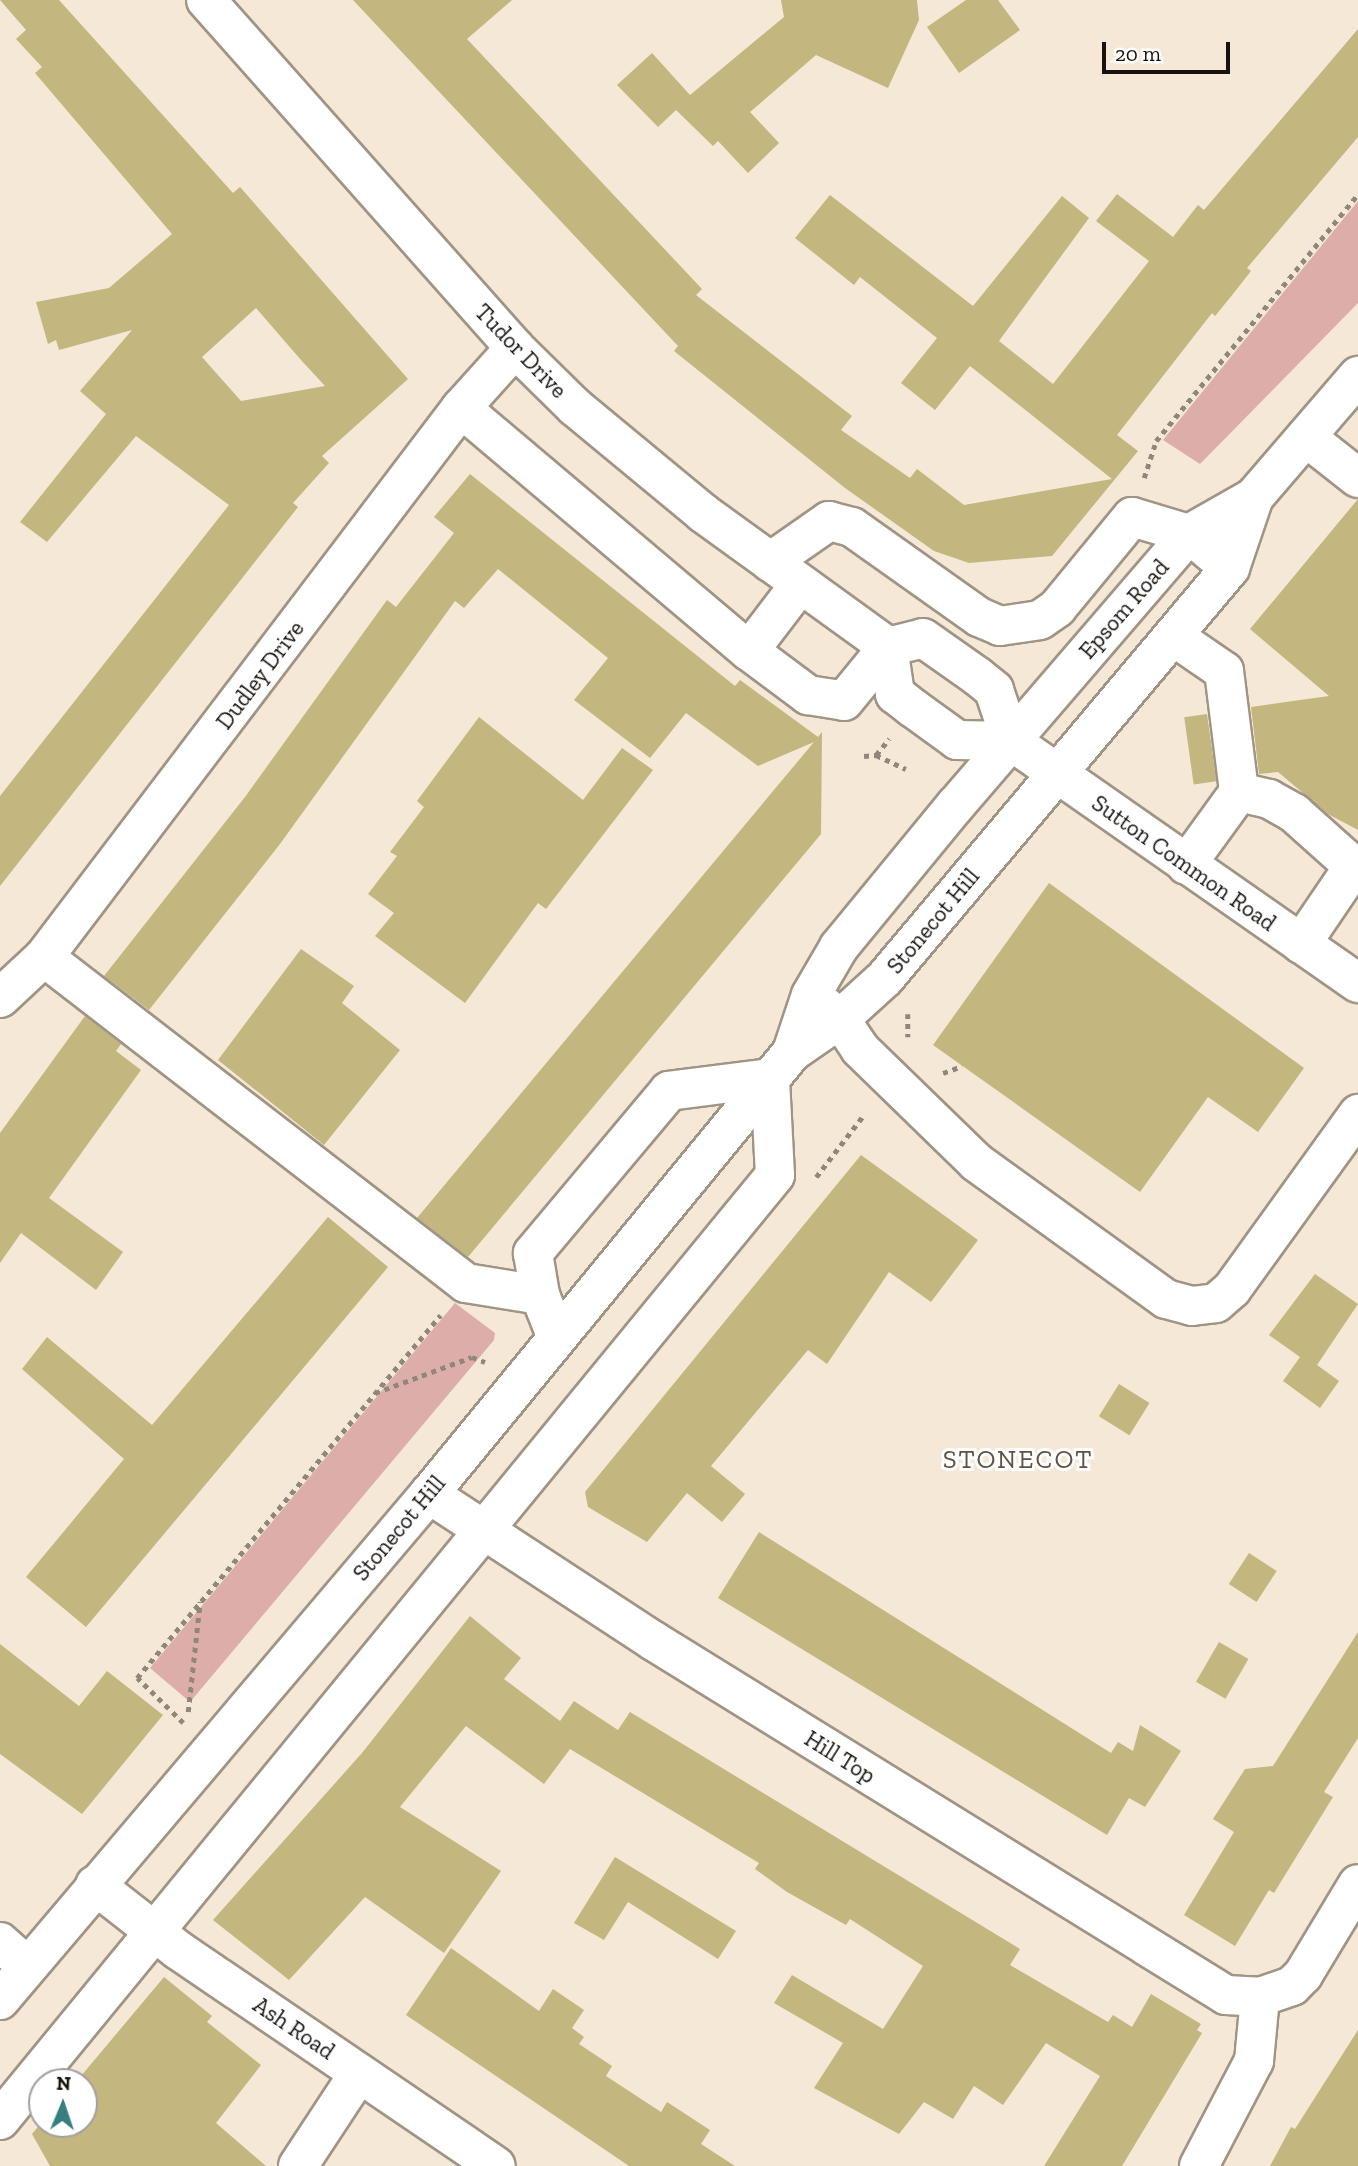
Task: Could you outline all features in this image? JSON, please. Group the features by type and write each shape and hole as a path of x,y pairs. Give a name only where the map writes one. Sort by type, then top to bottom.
{"main road":[{"name":"Tudor Drive","path":"206,0 515,348 637,461 769,562 887,647"},
{"name":"Dudley Drive","path":"0,998 44,957 461,408 515,348"},
{"name":"Epsom Road","path":"1011,741 1189,534 1254,497 1358,376"},
{"path":"461,408 749,651 808,695 844,701 887,647 923,638 994,690 1011,741 957,740 913,708 895,694 887,647"},
{"path":"1306,437 1358,478"},
{"name":"Epsom Road","path":"1057,774 1230,568 1254,497"},
{"path":"769,562 829,521 852,527 979,617 1000,626 1022,626 1057,608 1132,517 1189,534 1230,568"},
{"path":"749,651 800,584"},
{"path":"1173,636 1224,671 1239,792 1186,865"},
{"name":"Sutton Common Road","path":"1011,741 1358,984"},
{"name":"Stonecot Hill","path":"781,1065 811,995 839,947 1011,741"},
{"name":"Stonecot Hill","path":"0,2000 13,1954 95,1885 429,1493 781,1065 840,1019 885,978 1057,774"},
{"path":"1239,792 1269,799 1294,813 1350,863 1350,872 1301,944"},
{"path":"44,957 466,1283 540,1295"},
{"path":"811,995 840,1019 860,1049 976,1162 1166,1299 1192,1306 1216,1303 1232,1289 1358,1114"},
{"path":"0,2120 153,1930 775,1175 781,1065 669,1091 533,1253 540,1295 557,1338"},
{"name":"Hill Top","path":"429,1493 483,1532 1208,1987 1226,1995 1260,1997"},
{"path":"1199,2166 1254,2062 1260,1997 1279,1994 1303,1975 1358,1884"},
{"name":"Ash Road","path":"95,1885 153,1930 496,2166"},
{"path":"298,2166 359,2073"}],"path":[{"path":"1141,486 1156,441 1358,194"},
{"path":"876,755 892,734"},
{"path":"864,756 876,755 906,769"},
{"path":"816,1177 863,1116"},
{"path":"200,1602 194,1689 185,1725 137,1678 200,1602 374,1393 466,1283"},
{"path":"374,1393 472,1357 486,1362"}],"shaded area":[{"path":"1358,201 1358,303 1200,464 1163,440"},
{"path":"455,1303 495,1333 494,1340 190,1702 150,1668"}],"building":[{"path":"0,0 59,0 233,193 240,187 408,379 322,456 329,463 293,503 298,507 0,886 0,796 229,505 136,436 47,542 20,522 106,414 80,391 132,330 59,350 56,340 48,344 36,302 109,288 172,234 35,73 42,67 16,39 26,30","holes":["256,308 325,386 241,401 202,357"]},
{"path":"353,0 512,0 467,39 702,289 696,295 852,416 841,430 910,478 917,469 964,505 1112,479 970,366 935,410 901,383 937,338 860,277 854,285 795,238 830,195 973,306 1062,196 1089,218 999,341 1053,384 1149,261 1096,221 1117,194 1173,237 1198,205 1204,210 1358,29 1358,137 1247,268 1251,271 1215,316 1212,313 1117,435 1138,451 1052,556 969,563 934,551 845,488 674,351 678,346"},
{"path":"781,0 917,0 919,20 888,88 816,55 750,112 779,143 748,173 718,141 713,146 676,110 658,127 617,85 652,53 690,95 784,17"},
{"path":"966,0 998,0 1020,30 959,73 927,27"},
{"path":"470,474 735,686 740,680 818,737 822,732 821,834 468,1257 417,1218 814,742 758,766 686,713 650,758 574,700 608,658 498,569 464,608 455,601 280,844 149,1010 104,976 245,797 387,600 396,607 454,533 434,517"},
{"path":"1358,499 1358,830 1328,814 1278,772 1259,774 1251,707 1329,696 1250,629"},
{"path":"1207,714 1216,781 1194,785 1184,717"},
{"path":"479,717 583,800 622,748 653,770 546,909 538,903 465,1003 375,936 394,913 368,894 397,856 390,852 424,807 417,801"},
{"path":"1049,883 1304,1068 1258,1132 1208,1097 1140,1192 933,1045"},
{"path":"301,949 354,986 342,1003 400,1050 324,1145 218,1060"},
{"path":"85,1016 121,1044 116,1051 141,1070 49,1198 123,1252 96,1290 21,1233 0,1263 0,1133"},
{"path":"861,1155 978,1240 931,1302 889,1272 827,1364 808,1350 711,1466 745,1494 722,1522 687,1493 647,1542 588,1507 585,1492"},
{"path":"328,1217 388,1267 86,1627 26,1577 124,1459 22,1369 47,1337 152,1425"},
{"path":"1315,1274 1358,1304 1317,1365 1339,1381 1320,1408 1283,1381 1300,1357 1269,1335"},
{"path":"1119,1384 1150,1403 1129,1435 1099,1416"},
{"path":"759,1532 1111,1753 1118,1742 1133,1751 1140,1725 1181,1751 1145,1807 1129,1798 1107,1835 718,1598"},
{"path":"1249,1553 1277,1571 1257,1602 1229,1584"},
{"path":"470,1616 521,1658 504,1679 560,1721 574,1701 618,1730 630,1712 1020,1949 1010,1965 1108,2022 1113,2015 1132,2027 1151,1994 1201,2024 1197,2030 1202,2033 1122,2166 1044,2166 1100,2076 1046,2043 1003,2105 974,2086 953,2119 924,2102 899,2134 814,2088 843,2043 774,2003 792,1975 883,2029 923,1966 850,1919 846,1925 787,1892 755,1869 759,1863 570,1749 544,1784 466,1726 400,1807 501,1871 444,1953 365,1897 289,1980 213,1920 362,1753"},
{"path":"1358,1632 1358,1738 1324,1792 1333,1797 1274,1893 1269,1890 1235,1946 1184,1915 1234,1832 1213,1819 1245,1769 1273,1766"},
{"path":"1219,1642 1248,1659 1225,1699 1196,1682"},
{"path":"0,1644 79,1706 107,1671 163,1715 82,1814 0,1754"},
{"path":"615,1857 736,1931 718,1959 628,1902 604,1940 574,1923"},
{"path":"451,1948 539,2011 553,1989 584,2010 572,2028 584,2037 579,2044 612,2066 606,2076 661,2112 667,2102 710,2130 701,2144 735,2166 629,2166 406,2015"},
{"path":"164,1977 212,2016 207,2022 261,2065 216,2123 266,2166 50,2166 34,2138 98,2138 98,2068 88,2068"},
{"path":"1358,2030 1358,2166 1270,2166 1291,2127 1295,2129"}],"district":[{"name":"STONECOT","path":"1018,1460"}]}
